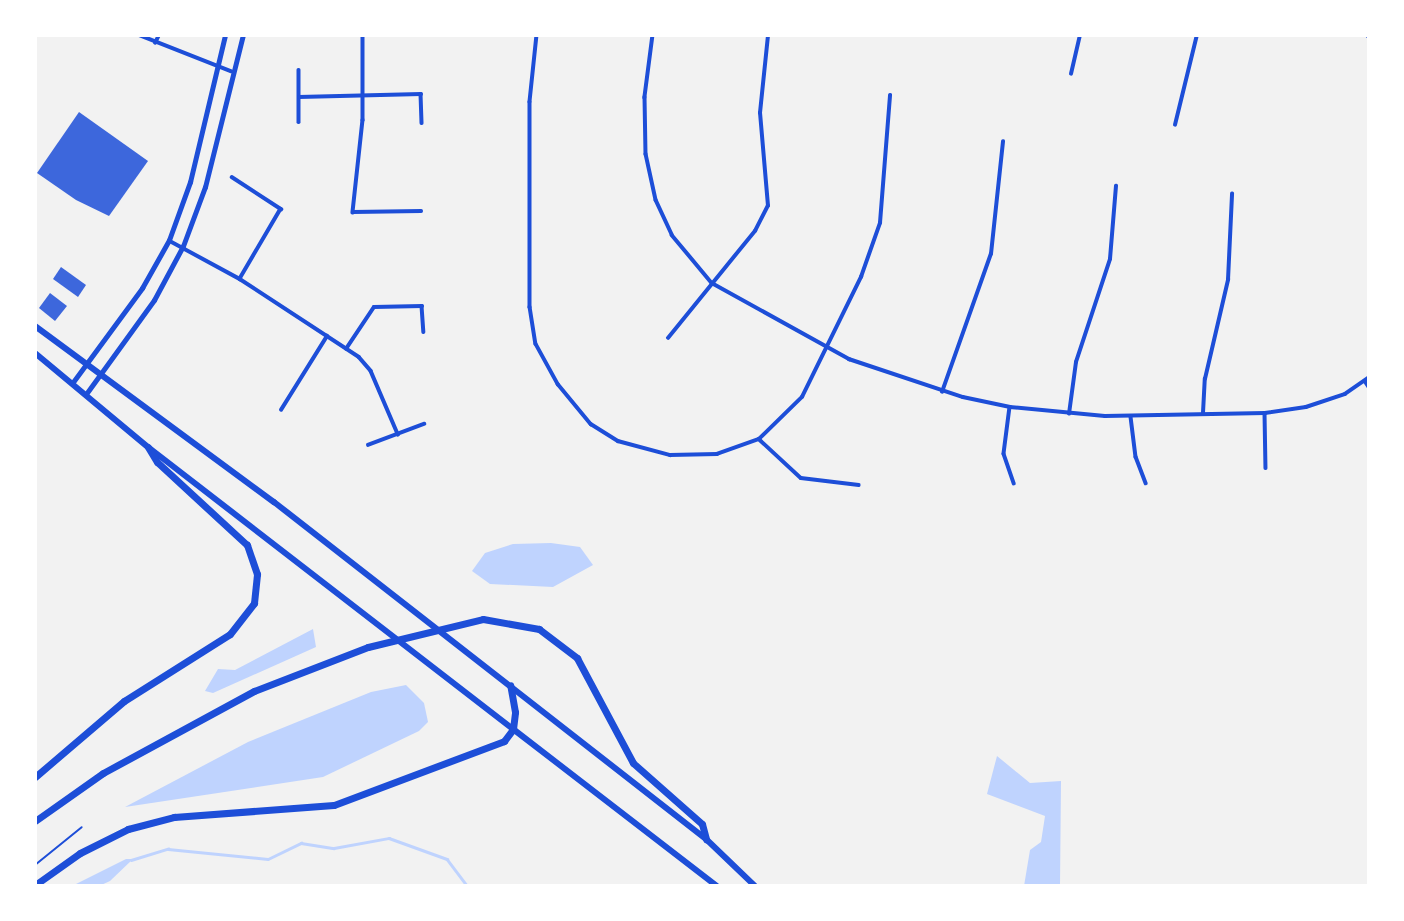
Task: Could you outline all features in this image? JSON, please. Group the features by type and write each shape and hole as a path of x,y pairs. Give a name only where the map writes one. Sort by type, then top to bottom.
{"highway":[{"path":"35,777 124,701 230,634 254,603 257,574 247,545 157,462 148,447"},
{"path":"35,821 103,773 254,691 368,647 464,620 491,619 539,629 576,658 633,763 702,824 706,839"},
{"path":"35,885 80,853 128,829 174,817 334,805 504,741 513,729 510,685"}],"main road":[{"path":"73,382 142,288 169,240 193,172 215,66 225,35"},
{"path":"86,394 153,300 183,246 209,172 231,71 243,35"},
{"path":"35,326 88,363 418,613 706,839 754,886"},
{"path":"35,353 148,447 717,886"}],"street":[{"path":"139,35 231,71"},
{"path":"155,43 159,35"},
{"path":"363,35 363,94 354,212 421,211"},
{"path":"537,35 530,102 530,318 539,351 558,384 591,424 635,447 693,457 717,454 759,439 802,397 870,255 880,223 890,95"},
{"path":"653,35 644,121 652,187 672,235 712,283 827,349 942,392 1010,407 1069,414 1131,416 1265,413 1327,402 1367,379 1369,387"},
{"path":"668,338 755,231 768,206 760,113 768,35"},
{"path":"1071,74 1080,35"},
{"path":"1175,125 1197,35"},
{"path":"299,70 299,122"},
{"path":"299,97 421,93 422,123"},
{"path":"942,392 991,254 1000,200 1003,142"},
{"path":"232,177 281,209 240,279"},
{"path":"1069,414 1076,362 1110,259 1116,186"},
{"path":"1203,413 1205,379 1229,271 1232,194"},
{"path":"169,240 240,279 346,349 372,371 398,434"},
{"path":"346,349 374,307 422,306 424,332"},
{"path":"281,410 327,336"},
{"path":"1010,407 1004,454 1014,483"},
{"path":"1265,413 1266,468"},
{"path":"1131,416 1136,457 1146,483"},
{"path":"368,445 424,424"},
{"path":"759,439 801,478 859,485"}],"lane":[{"path":"35,865 82,827"}],"water":[{"path":"551,543 580,547 593,565 553,587 490,584 472,571 485,553 513,544"},
{"path":"313,629 316,647 213,693 205,691 218,669 235,670"},
{"path":"406,685 424,703 428,722 419,731 323,777 125,807 248,742 371,692"},
{"path":"997,756 1030,783 1061,781 1060,886 1024,886 1030,850 1041,842 1045,816 987,794"},
{"path":"126,859 133,859 110,881 99,886 72,886"}],"building":[{"path":"79,112 148,161 109,216 76,200 37,173"},
{"path":"61,267 86,285 78,297 53,279"},
{"path":"50,293 67,306 55,321 39,308"}],"waterway":[{"path":"131,860 168,849 268,859 301,843 334,848 389,838 447,859 467,886"}]}
